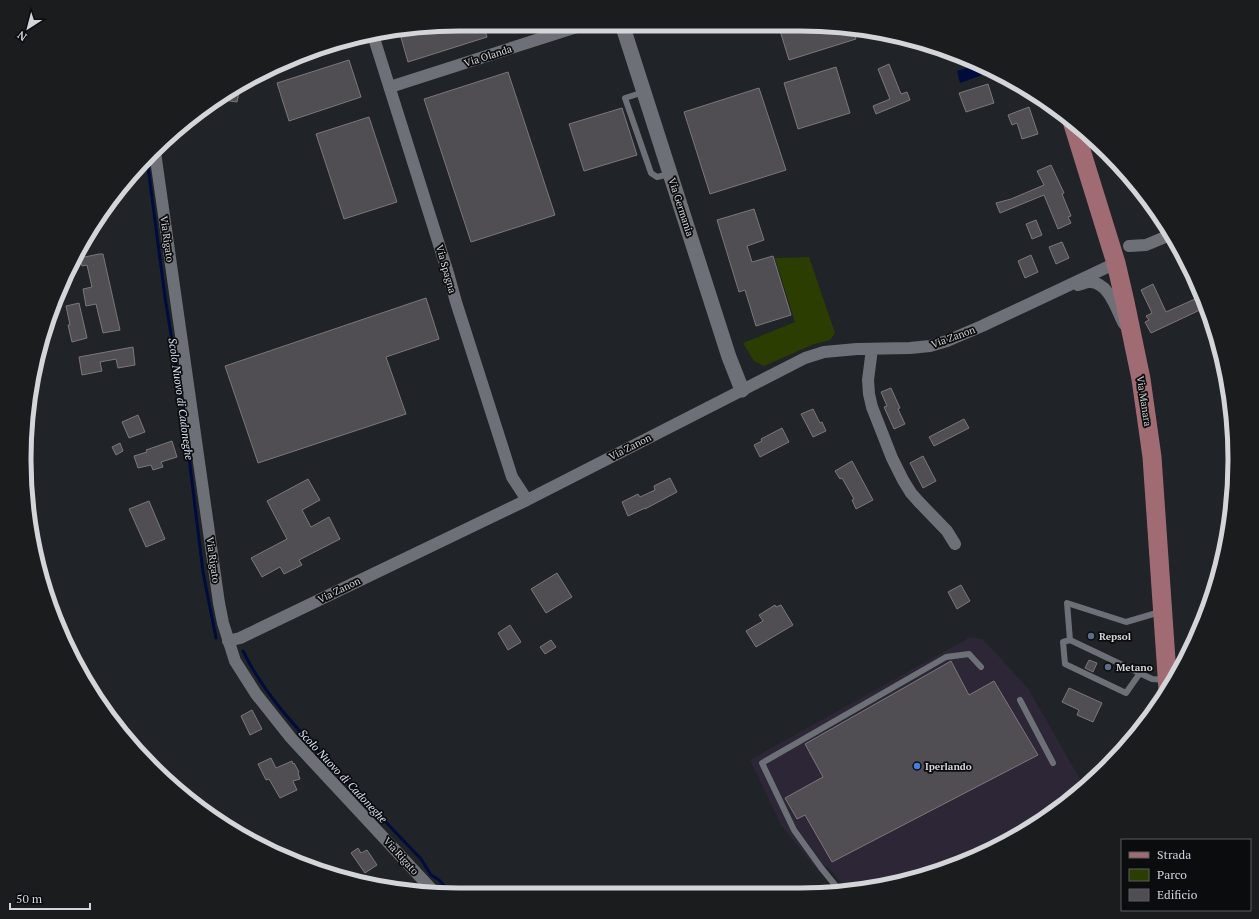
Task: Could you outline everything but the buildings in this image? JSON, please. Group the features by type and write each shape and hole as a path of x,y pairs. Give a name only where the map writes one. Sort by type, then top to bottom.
{"main road":[{"name":"Via Manara","path":"1075,132 1116,263 1134,346 1146,413 1152,458 1168,679"}],"street":[{"name":"Via Olanda","path":"390,87 564,31"},
{"name":"Via Germania","path":"624,31 729,357 742,390"},
{"name":"Via Spagna","path":"374,39 512,477 527,500"},
{"name":"Via Rigato","path":"156,158 219,603 228,641 235,661 266,708 291,738 429,887"},
{"path":"1129,246 1146,245 1165,236"},
{"name":"Via Zanon","path":"228,641 240,638 527,500 805,358 824,352 910,348 930,346 947,341 1116,263"},
{"name":"Via Zanon","path":"1043,297 1067,288 1091,282 1098,284 1110,295 1134,346"},
{"path":"872,349 868,380 869,394 872,407 892,458 911,493 947,531 955,544"}],"lane":[{"path":"644,92 625,98 651,173 657,177 670,174"},
{"path":"1070,640 1067,603 1126,622 1164,611"},
{"path":"1140,674 1126,693 1065,664 1063,642 1070,640 1140,674 1165,683"},
{"path":"836,886 794,830 762,763 946,657 969,654 980,667"},
{"path":"1020,700 1052,763"}],"shaded area":[{"path":"970,67 981,72 982,75 960,83 957,71"},
{"path":"970,637 982,639 1029,690 1082,782 1038,816 989,844 937,865 910,873 883,880 844,885 827,866 819,872 781,825 750,760"}],"green space":[{"path":"809,257 835,333 830,340 814,344 764,366 754,361 743,343 795,322 775,258"}],"waterway":[{"name":"Scolo Nuovo di Cadoneghe","path":"148,166 165,297 184,416 203,572 216,638"},
{"name":"Scolo Nuovo di Cadoneghe","path":"243,651 263,685 286,715 312,745 421,859 431,875 439,880 446,888"}],"place":[{"name":"Repsol","path":"1091,636"},
{"name":"Metano","path":"1108,667"},
{"name":"Iperlando","path":"917,766"}]}
